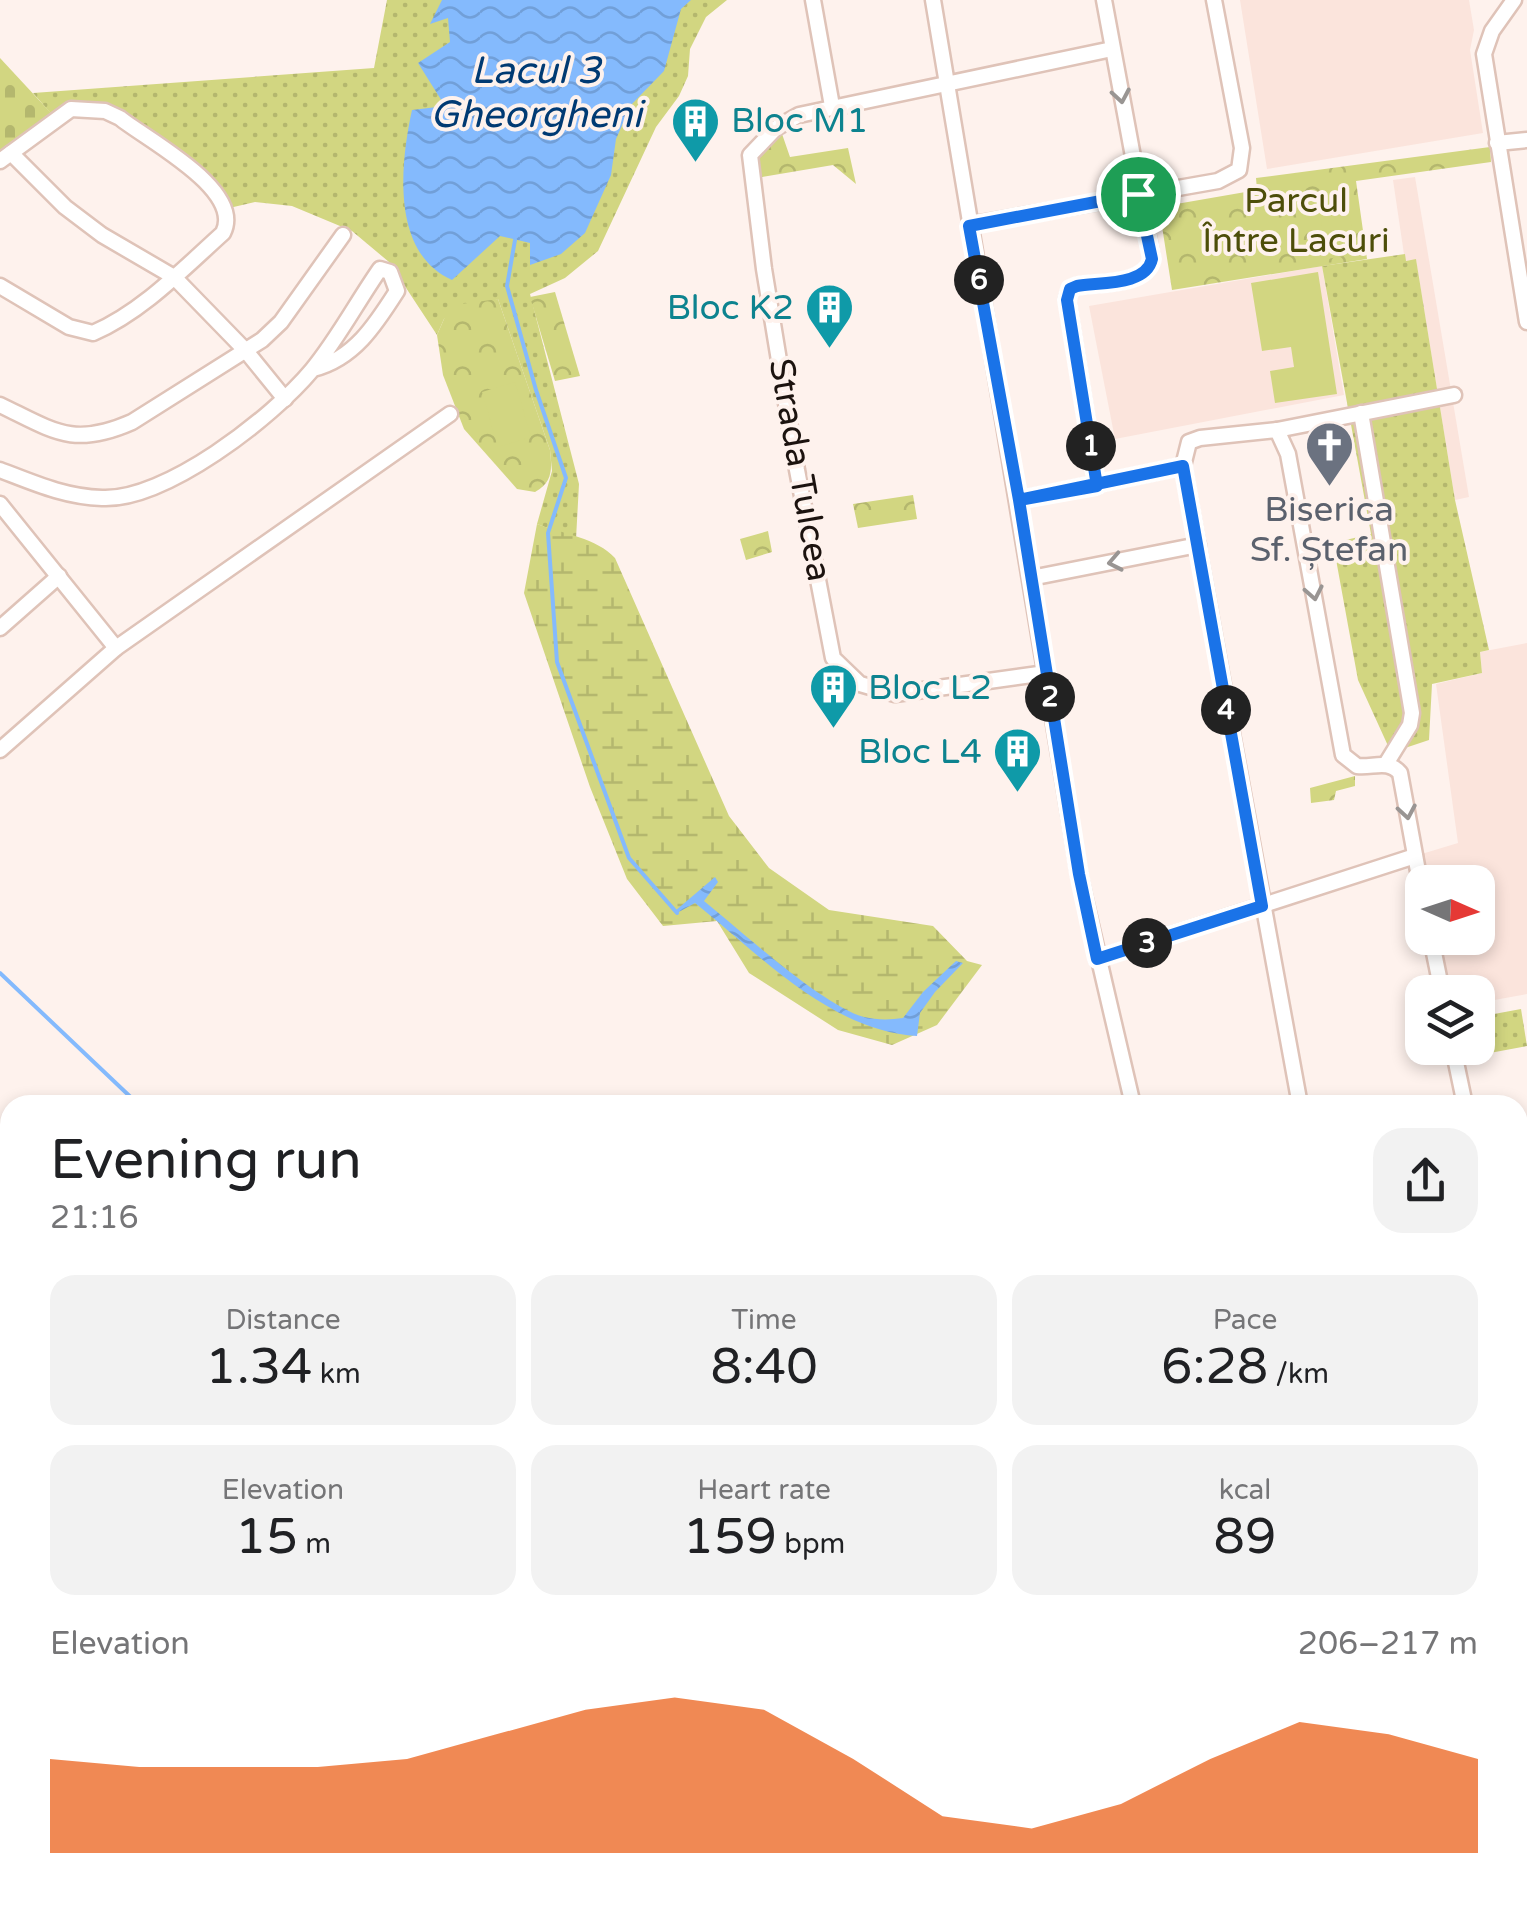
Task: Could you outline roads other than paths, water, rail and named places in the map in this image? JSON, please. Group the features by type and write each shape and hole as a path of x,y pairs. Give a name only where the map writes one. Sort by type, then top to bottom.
{"street":[{"path":"813,0 832,106"},
{"path":"933,0 1079,874 1131,1095"},
{"path":"1097,486 1067,300 1070,289 1077,286 1141,276 1150,269 1152,259 1104,0"},
{"path":"969,226 1196,186 1239,170 1242,148 1214,0"},
{"path":"1514,0 1492,31 1484,54 1527,322"},
{"name":"Strada Tulcea","path":"1046,672 895,694 860,684 834,658 797,470 749,164 754,147 786,121 832,106 1112,49"},
{"path":"0,286 68,327 93,333 123,316 174,277 227,226 225,209 208,183 120,118 71,109 6,157 78,216 174,277 246,351 285,400"},
{"path":"1497,143 1527,140"},
{"path":"0,405 60,434 95,435 132,422 246,351 281,322 343,235"},
{"path":"0,470 63,495 106,499 137,495 172,478 232,442 285,400 313,369 380,269 390,272 397,291 369,335 329,365 313,369"},
{"path":"1298,1095 1183,466 1186,446 1194,440 1277,430 1454,395"},
{"path":"1361,413 1412,714 1410,725 1386,764"},
{"path":"0,750 116,648 450,414"},
{"path":"1277,430 1288,454 1343,755 1357,766 1386,764 1400,772 1417,865"},
{"path":"1019,500 1183,466"},
{"path":"0,504 116,648"},
{"path":"1031,578 1198,545"},
{"path":"0,628 59,576"},
{"path":"1097,959 1415,856"},
{"path":"1457,1065 1463,1095"}],"water":[{"name":"Lacul 3 Gheorgheni","path":"442,0 691,0 681,9 664,71 631,105 616,139 611,175 585,233 561,254 530,265 530,243 500,236 452,280 432,267 418,250 405,206 405,156 412,110 445,106 418,63 450,42 448,18 430,24"},
{"path":"715,877 718,882 704,901 805,983 864,1017 903,1018 923,992 956,961 963,963 920,1013 917,1036 885,1031 825,1005 797,987 695,903 675,911"}],"waterway":[{"path":"515,240 507,286 566,478 548,533 557,662 629,858 677,913"},
{"path":"0,973 128,1095"}],"place":[{"name":"Bloc M1","path":"696,164"},
{"name":"Bloc K2","path":"829,350"},
{"name":"Biserica Sf. Ștefan","path":"1329,488"},
{"name":"Bloc L2","path":"833,730"},
{"name":"Bloc L4","path":"1017,794"}],"park label":[{"name":"Parcul Între Lacuri","path":"1296,221"}]}
